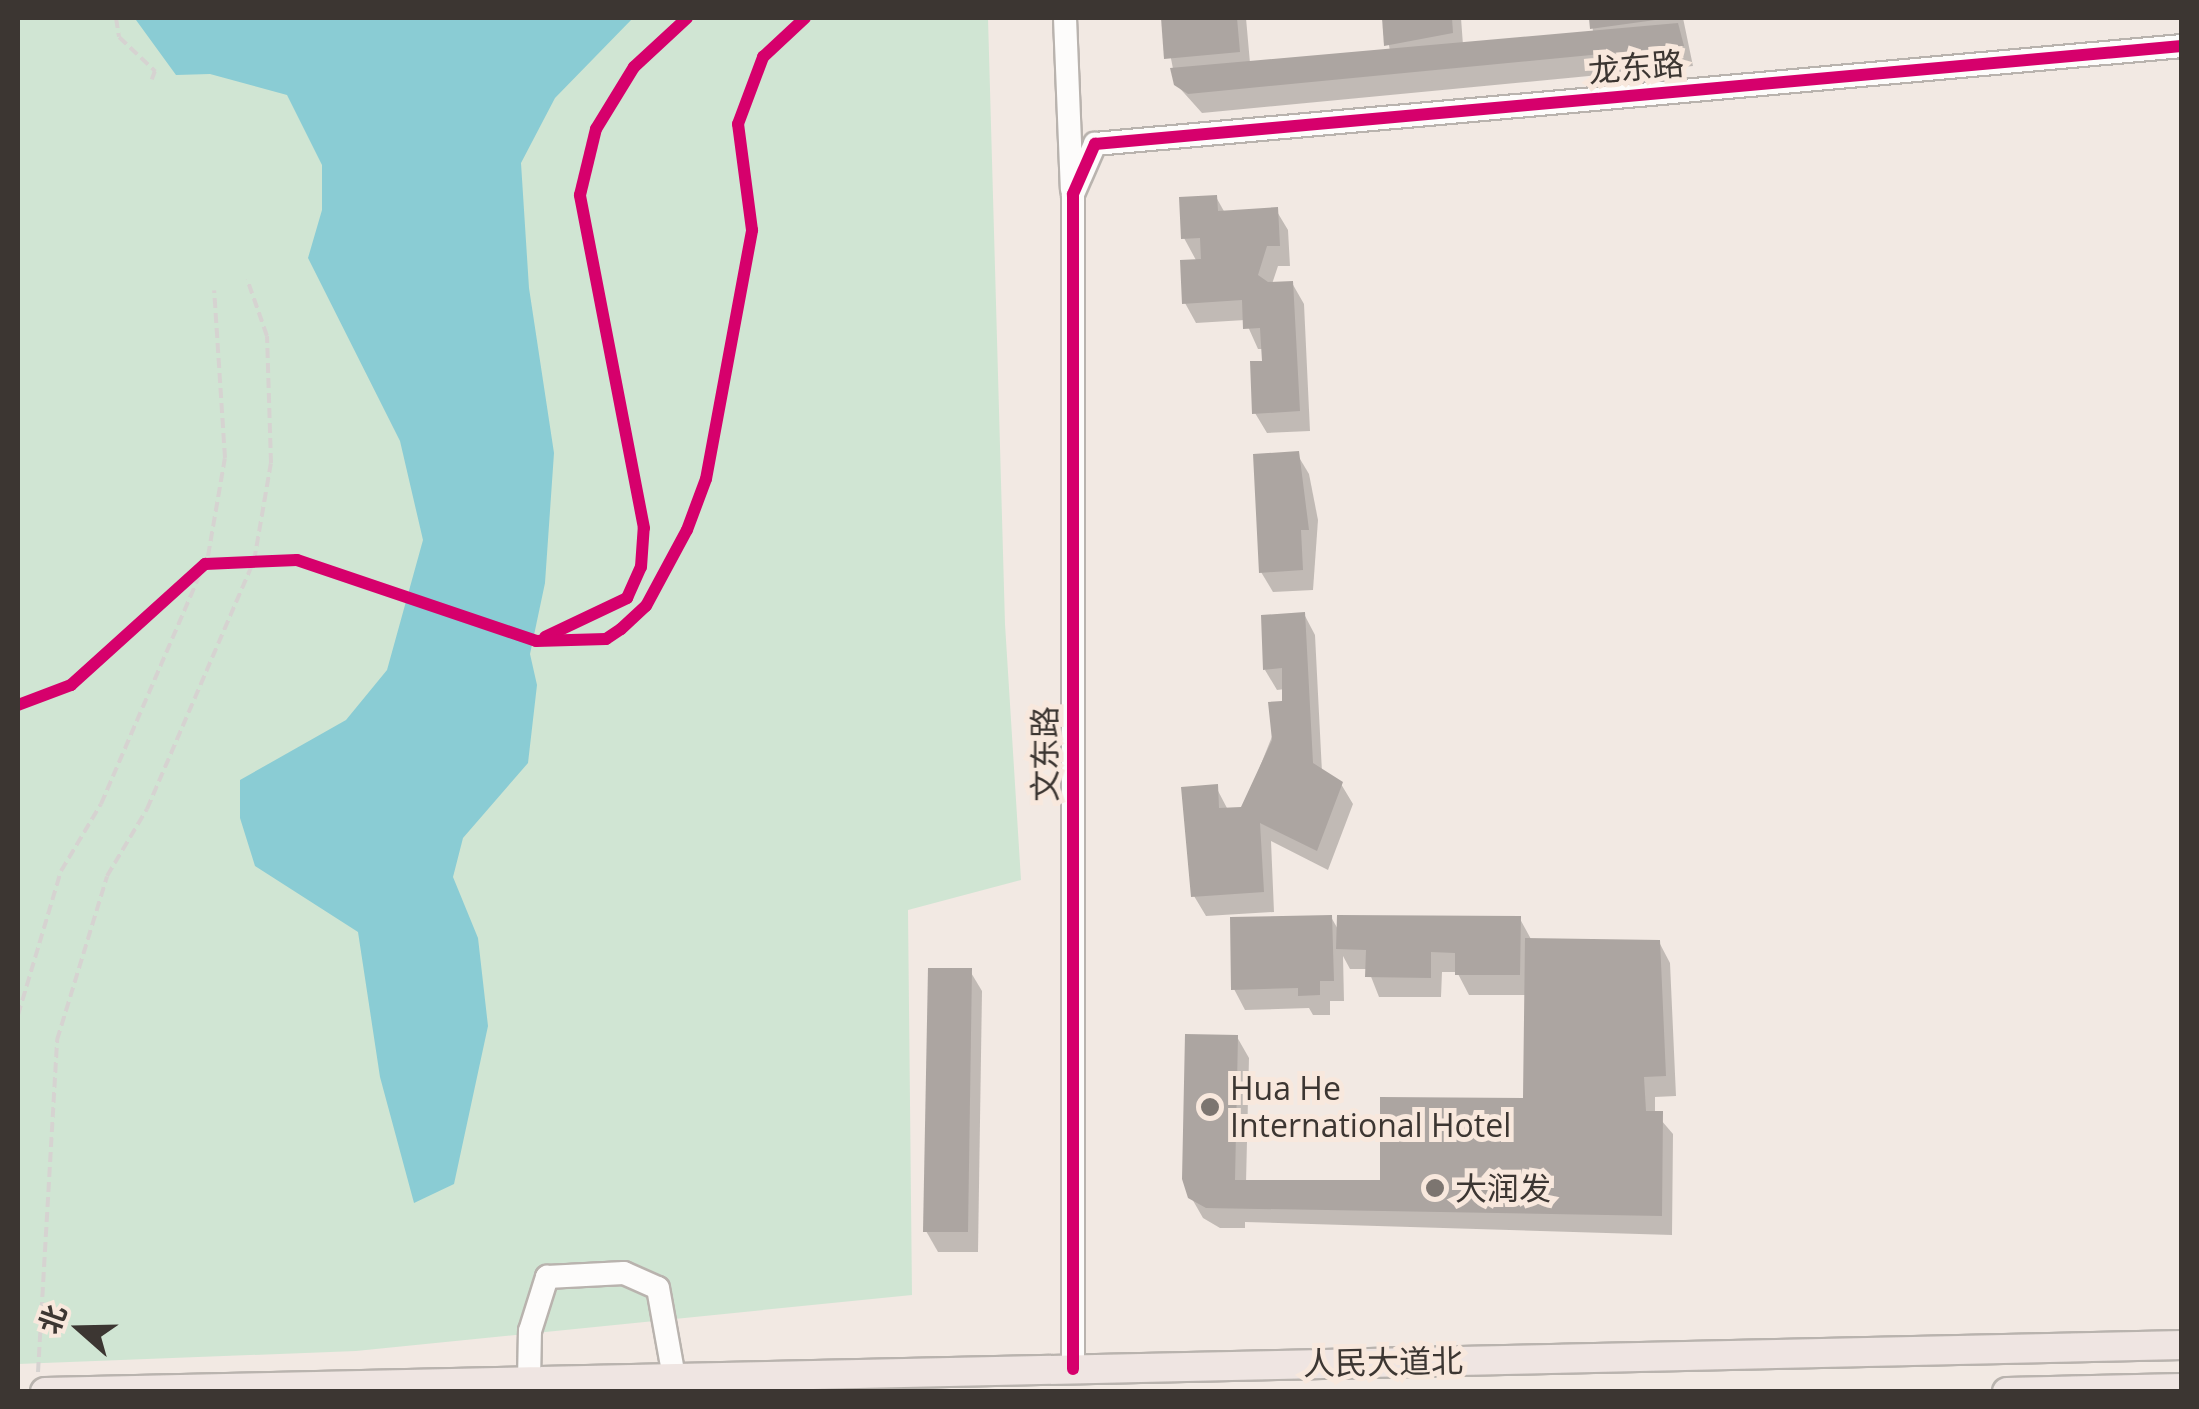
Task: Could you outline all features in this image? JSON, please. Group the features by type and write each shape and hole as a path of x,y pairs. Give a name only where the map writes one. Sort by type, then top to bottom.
{"main road":[{"name":"人民大道北","path":"41,1383 529,1381 2182,1345"},
{"path":"2007,1392 2182,1388"}],"street":[{"name":"文东路","path":"1065,18 1073,198 1073,1368"},
{"name":"龙东路","path":"1095,144 2182,46"},
{"name":"文东路","path":"1073,198 1095,144"},
{"path":"529,1381 530,1330 547,1277 624,1274 658,1288 674,1377"}],"path":[{"path":"116,18 119,37 155,71 152,80"},
{"path":"41,1383 57,1040 107,876 147,809 261,561 271,463 267,336 248,280"},
{"path":"18,1015 61,871 101,804 206,564 225,458 222,330 214,290"},
{"path":"238,562 261,561"},
{"path":"170,592 206,564 222,563"}],"green space":[{"path":"18,18 988,18 1005,624 1021,880 908,910 912,1295 356,1351 18,1364"}],"water":[{"path":"633,18 555,98 521,163 529,288 554,453 545,583 530,654 537,685 528,763 463,838 453,877 478,938 488,1026 454,1184 414,1203 380,1077 358,932 255,866 240,818 240,780 346,720 387,670 423,540 400,441 308,258 322,210 322,165 287,95 210,74 176,75 136,20"}],"building":[{"path":"1161,18 1237,18 1240,52 1164,59"},
{"path":"1382,18 1452,18 1453,33 1384,46"},
{"path":"1589,18 1655,18 1655,20 1590,29"},
{"path":"1678,23 1684,46 1188,94 1174,85 1170,68"},
{"path":"1217,195 1218,211 1278,207 1280,246 1267,246 1258,275 1268,282 1293,281 1300,411 1252,414 1250,361 1262,361 1260,328 1243,329 1242,300 1182,304 1180,260 1201,259 1200,238 1181,239 1179,197"},
{"path":"1299,451 1309,530 1301,530 1303,570 1259,573 1253,454"},
{"path":"1305,612 1313,763 1343,782 1317,851 1260,823 1264,892 1191,897 1181,787 1218,784 1219,808 1241,807 1272,740 1268,702 1282,701 1282,668 1263,670 1261,615"},
{"path":"1332,915 1334,981 1320,981 1320,995 1298,996 1298,988 1231,990 1230,917"},
{"path":"1337,915 1521,916 1520,975 1455,975 1455,953 1431,952 1431,978 1365,977 1366,950 1336,949"},
{"path":"1525,938 1660,940 1666,1076 1644,1077 1646,1111 1663,1111 1662,1216 1206,1208 1188,1198 1182,1179 1185,1034 1238,1035 1235,1180 1380,1180 1380,1097 1523,1098"},
{"path":"928,968 972,968 968,1232 923,1232"}],"cycle path":[{"path":"545,637 627,598 641,567 644,528 580,195 596,129 634,67 687,18"},
{"path":"18,705 71,685 205,564 297,560 536,641 606,639 621,629 646,606 687,530 706,479 752,230 738,124 763,57 805,18"},
{"path":"1073,1369 1073,194 1095,144 2182,46"}],"place":[{"name":"Hua He International Hotel","path":"1210,1107"},
{"name":"大润发","path":"1435,1188"}]}
